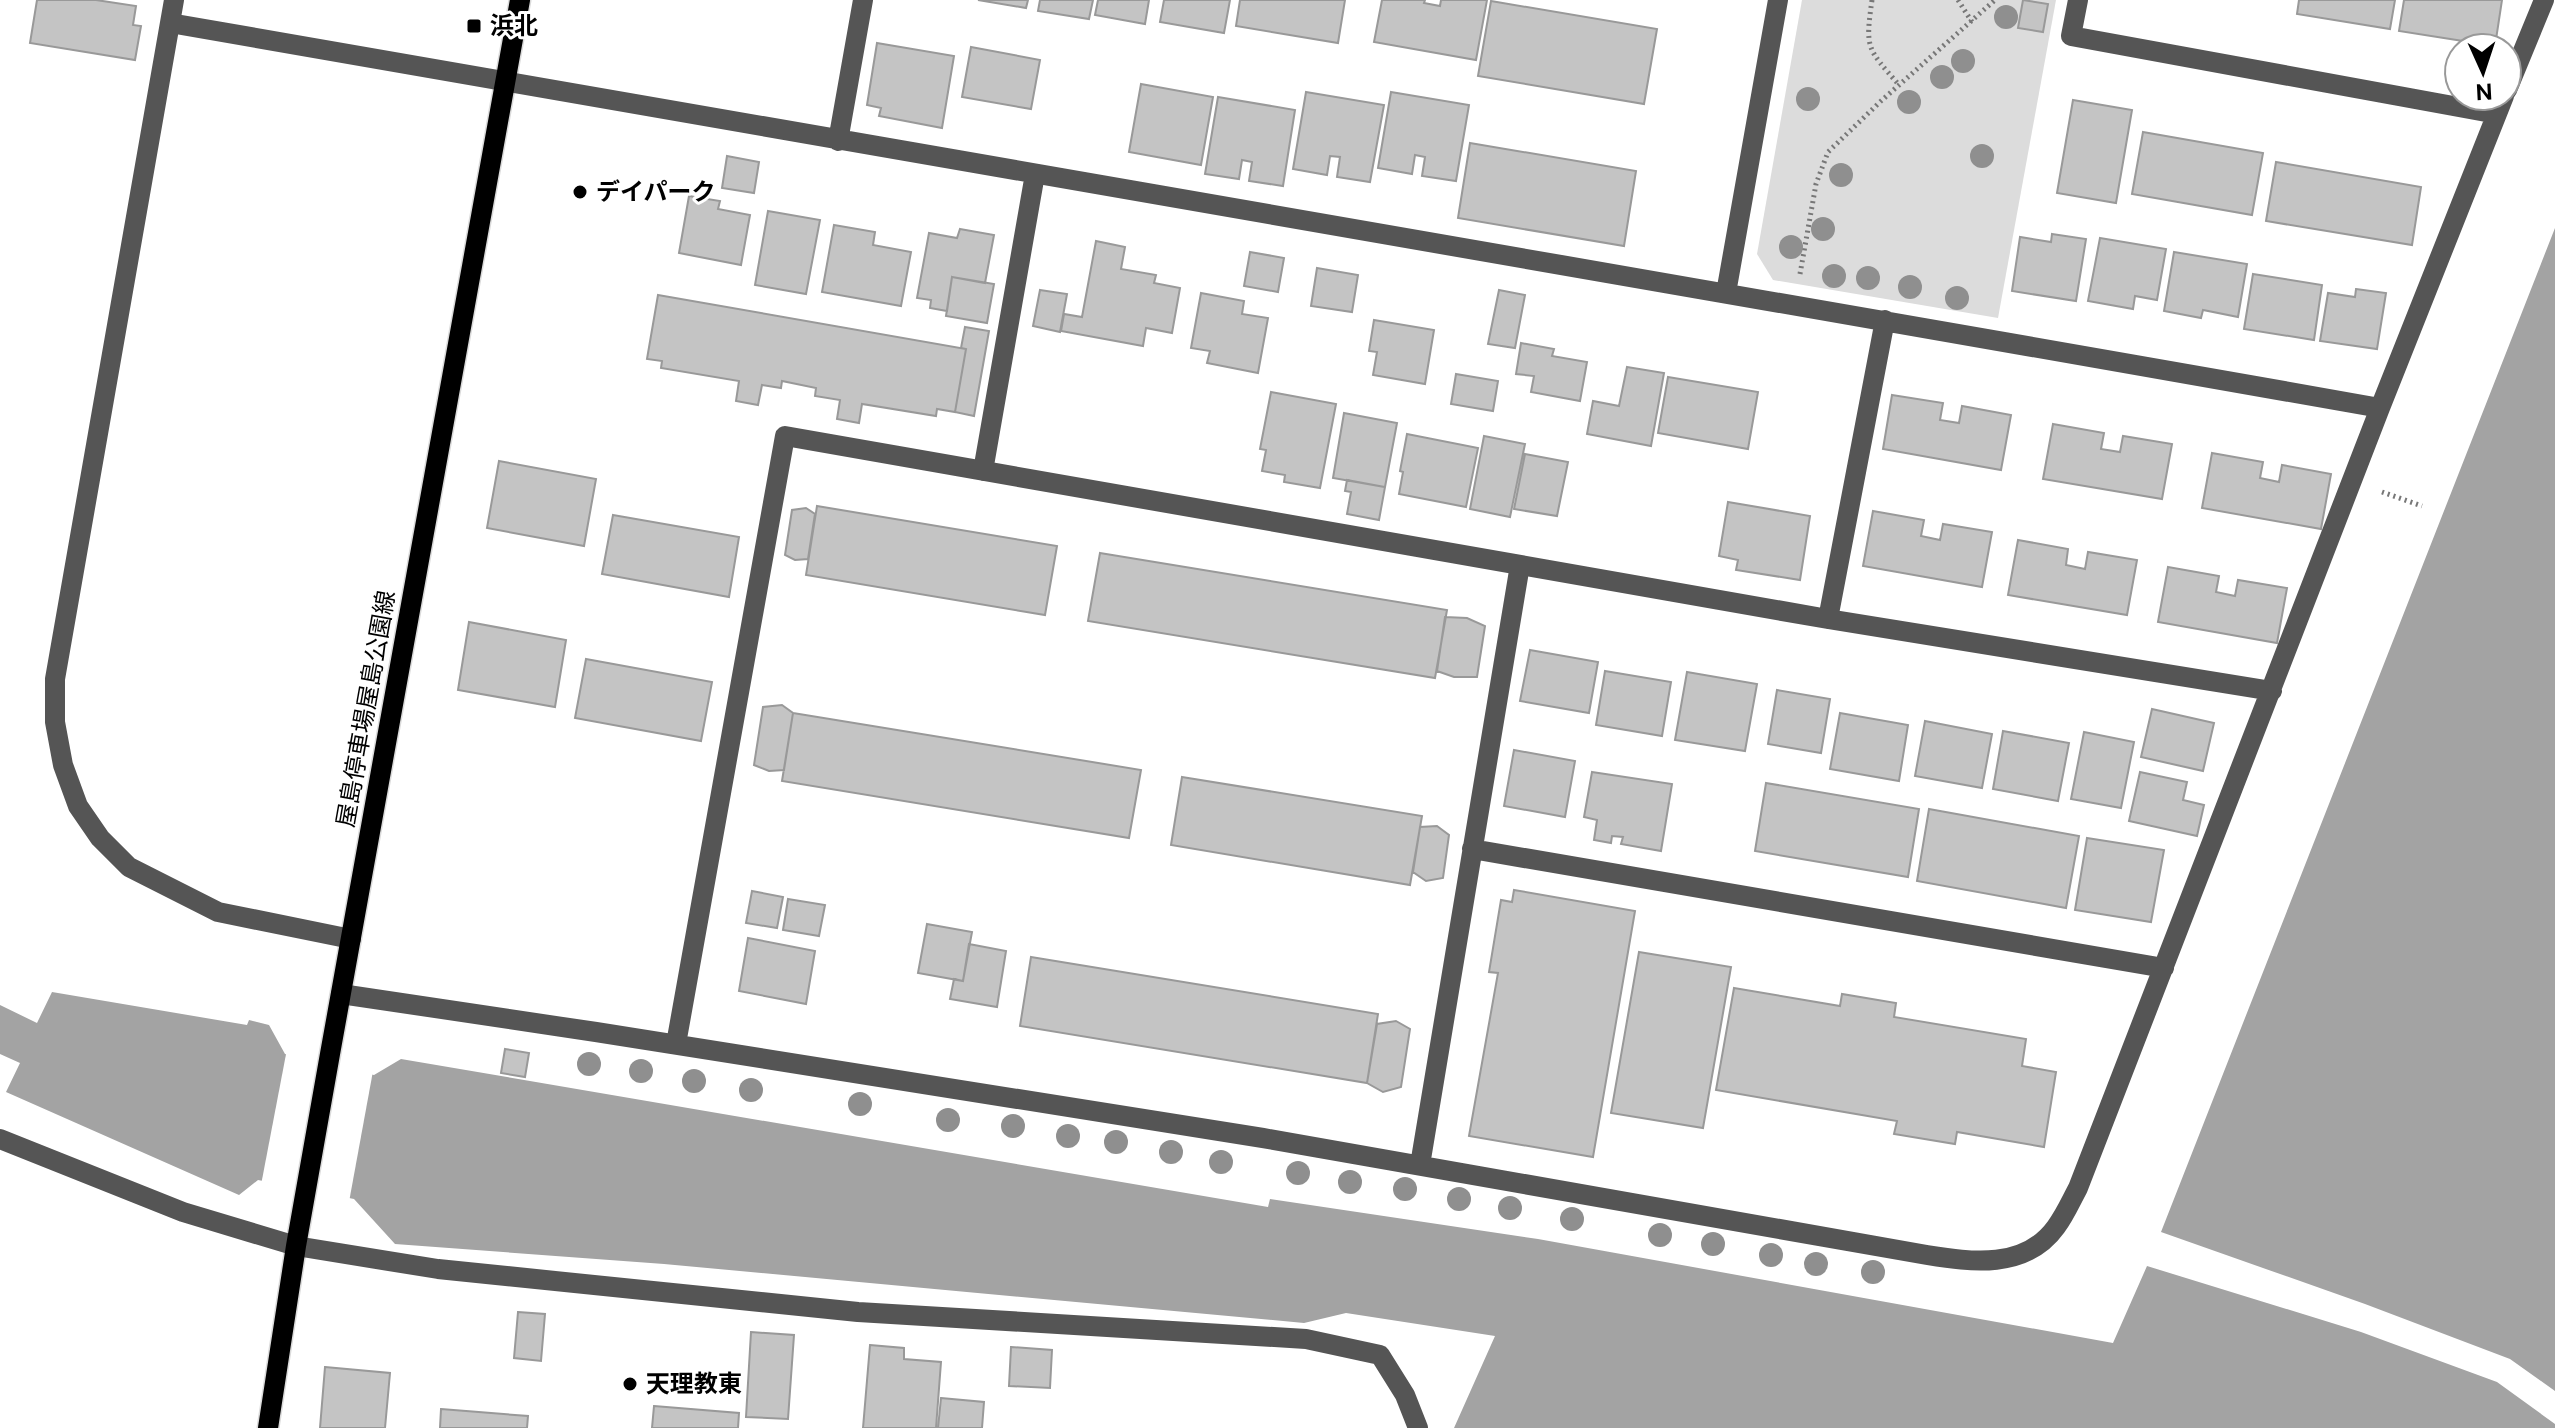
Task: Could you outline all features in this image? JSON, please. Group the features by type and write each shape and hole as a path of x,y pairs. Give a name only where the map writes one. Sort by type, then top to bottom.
{"main road":[{"name":"屋島停車場屋島公園線","path":"268,1428 304,1200 520,0"}],"street":[{"path":"174,0 55,679 55,722 63,765 78,806 100,838 129,867 218,912 351,939"},
{"path":"838,141 863,0"},
{"path":"1726,293 1778,0"},
{"path":"2078,0 2071,36 2443,96"},
{"path":"2523,51 2544,0"},
{"path":"170,23 503,84 1885,320 2380,408"},
{"path":"341,994 676,1044 1420,1165 1927,1255 1975,1262 2004,1260 2034,1247 2055,1229 2070,1201 2498,112"},
{"path":"983,471 1035,174"},
{"path":"1828,619 1885,320"},
{"path":"676,1044 785,436 1828,619 2272,691"},
{"path":"1420,1165 1520,565"},
{"path":"1472,849 2164,968"},
{"path":"0,1139 183,1212 296,1246 438,1269 842,1311 1306,1339 1380,1355 1405,1395 1418,1428"}],"path":[{"path":"1872,0 1867,37 1875,57 1899,85"},
{"path":"1958,0 1972,22"},
{"path":"1800,277 1816,184 1828,152 1995,0"},
{"path":"2400,498 2422,506"}],"shaded area":[{"path":"1802,0 2056,0 1998,318 1773,280 1757,254"},
{"path":"2555,228 2555,1391 2510,1359 2161,1232"},
{"path":"52,992 247,1025 249,1020 269,1025 285,1054 374,1075 401,1059 1268,1207 1270,1199 1538,1239 2113,1343 2147,1266 2361,1332 2497,1382 2555,1424 2555,1428 1454,1428 1495,1336 1346,1313 1304,1323 664,1264 395,1244 354,1199 258,1180 239,1195 6,1092 20,1063 0,1054 0,1005 37,1023"}],"pier":[{"path":"287,1049 373,1071 349,1202 261,1185"}],"building":[{"path":"37,0 96,0 136,6 133,25 141,26 135,60 30,43"},
{"path":"978,0 1028,0 1026,8"},
{"path":"1040,0 1093,0 1089,19 1038,11"},
{"path":"1098,0 1149,0 1145,24 1095,15"},
{"path":"1164,0 1230,0 1224,33 1160,22"},
{"path":"1240,0 1345,0 1338,43 1236,26"},
{"path":"1382,0 1425,0 1424,3 1440,6 1441,0 1487,0 1476,60 1374,42"},
{"path":"2023,0 2048,4 2043,32 2018,28"},
{"path":"2299,0 2395,0 2390,29 2297,14"},
{"path":"2404,0 2502,0 2497,32 2443,32 2443,38 2399,31"},
{"path":"1491,1 1657,29 1644,104 1478,76"},
{"path":"877,43 954,56 942,128 879,116 881,108 867,105"},
{"path":"971,47 1040,60 1031,109 962,97"},
{"path":"1141,84 1213,97 1201,165 1129,152"},
{"path":"1306,92 1384,105 1370,182 1337,177 1340,157 1330,156 1327,175 1293,169"},
{"path":"1391,92 1469,105 1456,181 1422,176 1425,157 1415,155 1412,174 1378,168"},
{"path":"1218,97 1295,110 1283,186 1249,181 1252,162 1242,160 1239,179 1205,174"},
{"path":"2073,100 2132,110 2116,203 2057,193"},
{"path":"2143,132 2263,153 2252,215 2132,194"},
{"path":"1470,143 1636,171 1624,246 1458,218"},
{"path":"727,156 759,162 754,193 722,188"},
{"path":"2276,162 2421,187 2412,245 2266,221"},
{"path":"689,196 720,201 718,209 750,215 741,265 679,253"},
{"path":"768,211 820,220 806,294 755,285"},
{"path":"834,225 875,232 873,245 911,252 901,306 822,292"},
{"path":"960,229 994,235 985,283 952,277 947,311 930,308 931,300 917,298 929,233 957,238"},
{"path":"2052,234 2086,239 2076,301 2012,291 2020,237 2051,242"},
{"path":"2100,238 2166,249 2157,300 2135,296 2133,309 2088,301"},
{"path":"1096,241 1125,247 1121,269 1156,275 1154,283 1180,288 1172,333 1146,328 1143,346 1061,331 1064,314 1082,317"},
{"path":"1250,252 1284,258 1278,292 1244,286"},
{"path":"2174,252 2247,264 2238,317 2203,310 2201,318 2164,311"},
{"path":"1317,268 1358,275 1352,312 1311,306"},
{"path":"2253,274 2322,285 2314,340 2244,329"},
{"path":"952,277 994,284 987,323 946,316"},
{"path":"2356,289 2386,293 2377,349 2320,341 2328,293 2355,297"},
{"path":"1040,290 1067,294 1060,332 1033,326"},
{"path":"1499,290 1525,295 1515,348 1488,344"},
{"path":"1201,293 1244,301 1242,314 1268,318 1258,373 1207,363 1210,351 1191,348"},
{"path":"658,295 966,349 955,412 937,409 936,416 862,404 859,423 837,419 840,400 815,396 816,388 782,381 781,388 762,385 758,405 736,401 739,381 661,368 662,361 647,359"},
{"path":"1374,320 1434,330 1425,384 1373,375 1377,352 1369,351"},
{"path":"965,327 989,331 974,416 955,412 966,349 961,348"},
{"path":"1521,343 1554,349 1552,356 1587,362 1580,401 1531,392 1534,376 1516,374"},
{"path":"1627,367 1664,373 1651,446 1587,434 1593,401 1619,406"},
{"path":"1456,374 1498,381 1493,411 1451,404"},
{"path":"1668,377 1758,392 1748,449 1658,433"},
{"path":"1271,392 1336,404 1320,488 1284,482 1285,475 1262,471 1266,450 1260,449"},
{"path":"1892,395 1943,403 1940,420 1959,423 1962,406 2011,415 2001,470 1883,449"},
{"path":"1344,413 1397,423 1385,487 1333,478"},
{"path":"2053,424 2104,433 2101,449 2120,452 2123,436 2172,444 2162,499 2043,479"},
{"path":"1407,434 1478,448 1466,507 1399,494"},
{"path":"1484,436 1525,444 1510,517 1470,509"},
{"path":"2212,453 2263,462 2260,478 2279,482 2282,465 2331,474 2321,529 2202,508"},
{"path":"1525,454 1568,462 1557,516 1514,509"},
{"path":"499,461 596,479 584,546 487,528"},
{"path":"1347,480 1385,487 1379,520 1347,514 1351,492 1345,491"},
{"path":"1728,502 1810,516 1800,580 1736,570 1738,560 1719,556"},
{"path":"817,506 1057,546 1045,615 806,575"},
{"path":"806,508 815,514 808,559 795,560 785,555 792,510"},
{"path":"1873,511 1924,520 1921,536 1940,540 1943,524 1992,532 1982,587 1863,566"},
{"path":"613,515 739,537 729,597 602,574"},
{"path":"2018,540 2068,549 2066,565 2085,569 2088,552 2137,560 2127,615 2008,595"},
{"path":"1100,553 1447,610 1435,678 1088,621"},
{"path":"2168,567 2219,576 2216,592 2235,596 2238,580 2287,588 2277,643 2158,622"},
{"path":"1445,617 1467,618 1485,626 1477,677 1454,677 1437,671"},
{"path":"469,622 566,640 555,707 458,690"},
{"path":"1530,650 1598,662 1589,713 1520,701"},
{"path":"586,659 712,682 701,741 575,718"},
{"path":"1605,671 1671,682 1662,736 1596,725"},
{"path":"1687,672 1757,684 1745,751 1675,740"},
{"path":"1777,690 1830,699 1821,753 1768,744"},
{"path":"782,705 793,713 784,770 769,771 754,765 763,707"},
{"path":"2152,709 2214,723 2203,771 2141,757"},
{"path":"793,713 1141,770 1129,838 782,781"},
{"path":"1840,713 1908,725 1899,781 1830,769"},
{"path":"1925,721 1992,734 1982,788 1915,776"},
{"path":"2003,731 2069,743 2058,801 1993,789"},
{"path":"2084,732 2134,742 2121,808 2071,799"},
{"path":"1514,750 1575,761 1565,817 1504,806"},
{"path":"1592,772 1672,784 1661,851 1621,844 1623,837 1612,836 1611,843 1594,840 1597,820 1584,817"},
{"path":"2140,772 2187,782 2183,800 2204,805 2197,836 2129,821"},
{"path":"1182,777 1422,816 1410,885 1171,845"},
{"path":"1766,783 1919,809 1908,877 1755,851"},
{"path":"1929,809 2079,836 2066,908 1917,881"},
{"path":"1437,826 1449,835 1443,878 1426,881 1413,872 1420,827"},
{"path":"2087,838 2164,850 2151,922 2075,910"},
{"path":"1514,890 1635,911 1593,1157 1469,1136 1498,973 1489,972 1501,900 1512,902"},
{"path":"752,891 783,897 777,928 746,923"},
{"path":"788,899 825,905 819,936 783,930"},
{"path":"927,924 972,932 963,981 918,973"},
{"path":"748,938 815,951 806,1004 739,991"},
{"path":"969,944 1006,951 997,1007 950,999 954,979 963,981"},
{"path":"1639,952 1731,967 1703,1128 1611,1113"},
{"path":"1031,957 1378,1014 1367,1083 1020,1026"},
{"path":"1734,988 1840,1006 1842,994 1896,1003 1894,1017 2026,1039 2022,1066 2056,1072 2044,1147 1957,1132 1955,1144 1894,1134 1897,1121 1716,1090"},
{"path":"1396,1021 1410,1029 1401,1087 1383,1092 1367,1083 1377,1024"},
{"path":"505,1049 529,1053 525,1077 501,1073"},
{"path":"518,1312 545,1314 541,1361 514,1358"},
{"path":"751,1332 794,1335 788,1419 746,1417"},
{"path":"870,1345 904,1348 904,1359 941,1362 936,1428 863,1428"},
{"path":"1011,1347 1052,1350 1050,1388 1009,1386"},
{"path":"325,1367 390,1373 385,1428 320,1428"},
{"path":"941,1398 984,1402 982,1428 938,1428"},
{"path":"654,1406 739,1413 738,1428 652,1428"},
{"path":"441,1409 528,1416 527,1428 440,1428"}],"place":[{"name":"浜北","path":"474,26"},
{"name":"デイパーク","path":"580,192"},
{"name":"天理教東","path":"630,1384"}]}
